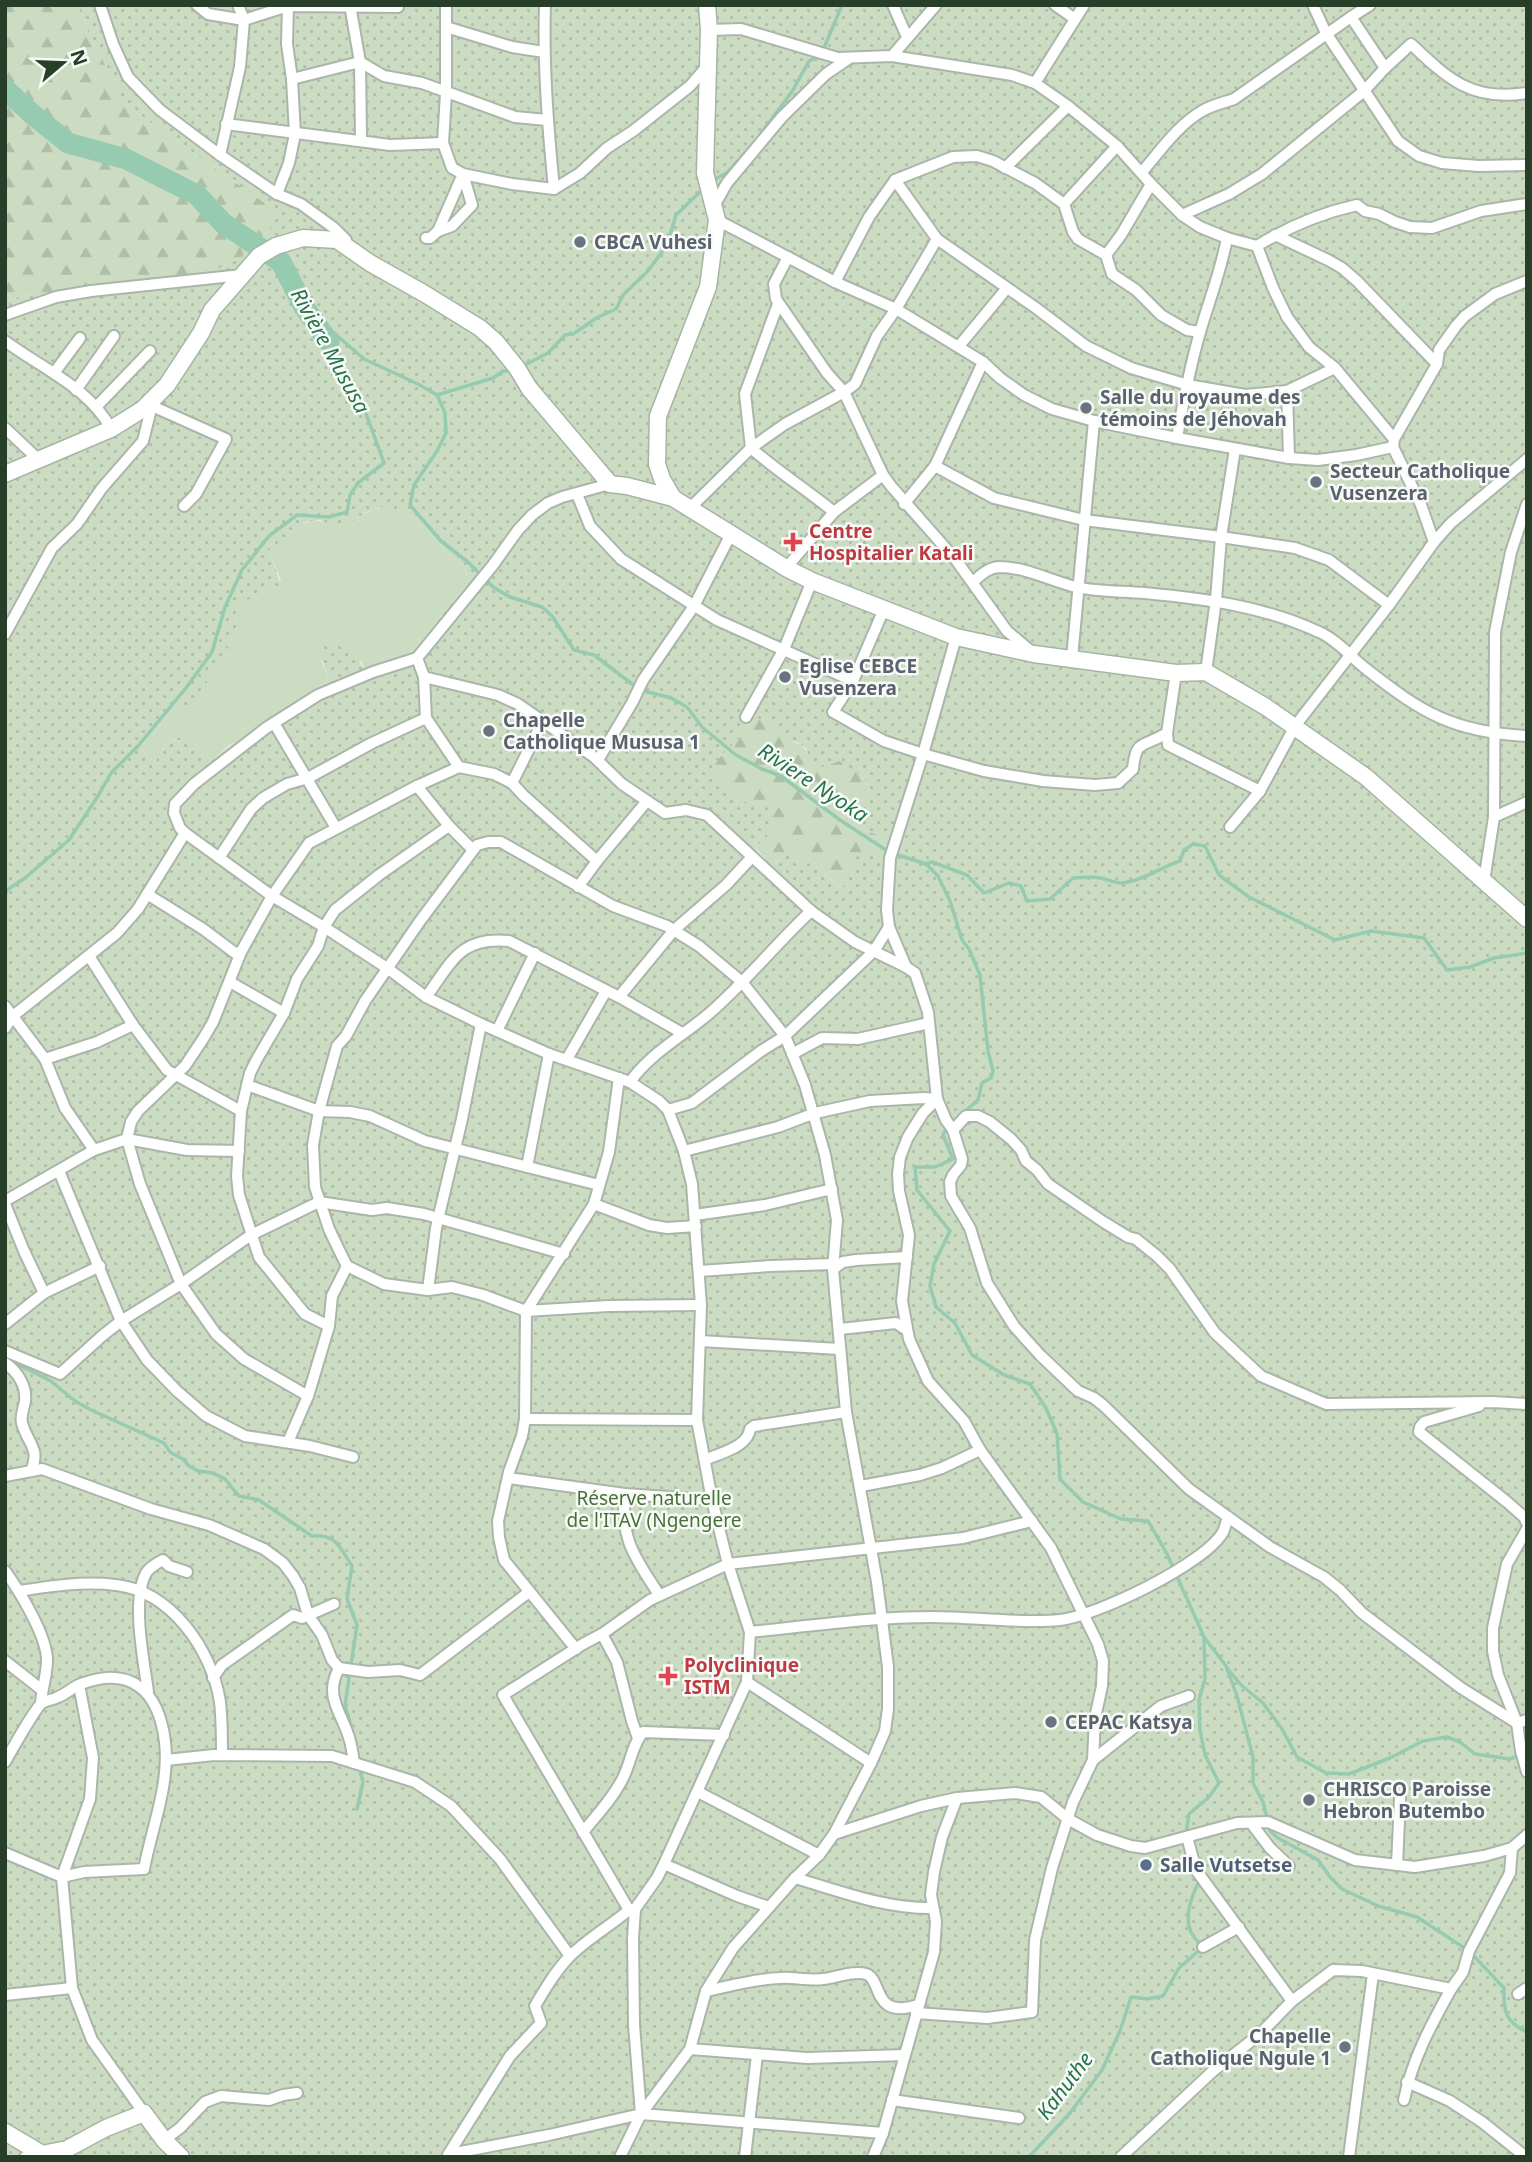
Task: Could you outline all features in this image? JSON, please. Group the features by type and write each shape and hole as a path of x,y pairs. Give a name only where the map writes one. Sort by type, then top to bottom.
{"street":[{"path":"100,5 128,77 160,110 277,194 301,204 323,220 370,263 480,328 496,342 528,388 610,484"},
{"path":"197,5 208,14 244,20 288,6 398,7"},
{"path":"220,155 240,67 244,20 239,5"},
{"path":"350,5 360,62 361,141"},
{"path":"446,5 443,143 452,168 463,174 554,189 580,173 607,148 634,131 690,86 708,65"},
{"path":"545,5 547,120 554,189"},
{"path":"673,498 657,464 658,416 708,287 714,206 705,173 709,30 707,5"},
{"path":"893,5 907,37"},
{"path":"892,55 936,5"},
{"path":"1055,5 1075,19"},
{"path":"1035,83 1084,5"},
{"path":"1313,5 1326,33 1398,141 1419,156 1442,163 1479,166 1527,165"},
{"path":"1142,172 1190,120 1213,106 1234,99 1370,5"},
{"path":"277,194 289,163 295,134 287,44 288,6"},
{"path":"1351,17 1385,68"},
{"path":"446,27 512,47 544,52"},
{"path":"709,30 741,29 818,53 849,58 892,55 1012,75 1035,83 1117,146 1182,215 1200,227 1227,239 1257,247 1275,235 1330,211 1357,205 1365,211 1410,227 1432,228 1481,211 1527,204"},
{"path":"1182,215 1229,194 1262,174 1364,91 1411,44 1440,71 1463,87 1496,94 1527,93"},
{"path":"714,206 727,183 782,117 826,74 849,58"},
{"path":"292,79 360,62 384,76 422,83 515,117 547,120"},
{"path":"1005,169 1068,106"},
{"path":"226,124 390,145 443,143"},
{"path":"1064,204 1117,146"},
{"path":"835,282 869,218 895,180 953,157 977,156 993,161 1035,183 1064,204 1073,232 1079,239 1106,255 1112,274 1136,290 1161,315 1187,330 1200,332"},
{"path":"426,237 430,238 438,230 463,174"},
{"path":"438,230 452,226 472,205 463,174"},
{"path":"895,180 937,239 1086,346 1131,368 1186,385 1245,395 1287,391 1335,368"},
{"path":"1106,255 1151,184"},
{"path":"714,206 788,257 895,309 959,346 984,362 1024,395 1052,409 1094,421 1289,458 1318,460 1356,456 1394,443 1437,364 1439,350 1465,316 1495,294 1527,281"},
{"path":"1275,235 1342,268 1437,364"},
{"path":"5,474 111,429 153,402 201,333 212,310 264,253 294,240 320,238 337,240 359,254"},
{"path":"690,508 751,448 855,384 877,336 937,239"},
{"path":"1177,438 1186,385 1227,239"},
{"path":"1257,247 1287,317 1309,347 1335,368 1394,443 1434,542"},
{"path":"788,257 774,284 778,304 827,373 844,392 883,475 904,504 956,560 1007,631 1034,654"},
{"path":"5,315 57,297 91,291 242,275"},
{"path":"959,346 1007,288"},
{"path":"778,304 745,394 751,448 777,471 834,512"},
{"path":"76,390 114,336"},
{"path":"54,373 80,338"},
{"path":"8,347 54,373 76,390 104,415 111,429"},
{"path":"96,407 150,351"},
{"path":"904,504 935,466 984,362"},
{"path":"1287,391 1289,458"},
{"path":"153,402 226,439 196,494 184,506"},
{"path":"5,634 52,548 77,524 102,488 143,441 153,402"},
{"path":"1072,658 1094,421"},
{"path":"5,428 40,461"},
{"path":"1206,672 1216,600 1220,537 1236,449"},
{"path":"1230,827 1260,791 1295,726 1434,542 1451,523 1527,459"},
{"path":"935,466 994,498 1084,520 1295,548 1322,556 1389,605"},
{"path":"786,568 834,512 883,475"},
{"path":"449,2156 510,2056 541,2023 535,2006 551,1979 570,1956 632,1909 657,1878 747,1682 750,1632 728,1564 712,1500 697,1420 701,1305 692,1184 684,1151 668,1110 659,1101 624,1080 549,1054 426,997 387,968 272,896 185,832 180,828 174,813 175,804 204,776 274,723 318,695 373,672 417,658 532,515 562,497 610,484 673,498 786,568 812,581 957,637 1034,654 1176,673 1206,672 1266,707 1366,776 1527,919"},
{"path":"578,494 590,526 621,559 718,620 853,681"},
{"path":"1484,881 1493,817 1495,632 1511,552 1527,504"},
{"path":"598,760 643,680 694,606 731,534"},
{"path":"973,582 985,570 998,567 1078,587 1216,600 1281,616 1324,634 1403,698 1422,710 1449,723 1494,734 1527,736"},
{"path":"746,717 784,649 812,581"},
{"path":"884,609 853,681 833,712 884,741 984,771 1043,781 1095,785 1118,783 1133,769 1135,752 1140,745 1152,742 1167,733"},
{"path":"906,967 889,927 887,910 892,852 957,637"},
{"path":"417,658 424,677 426,718 459,767"},
{"path":"1176,673 1167,733 1168,745 1260,791"},
{"path":"424,677 498,695 518,704 598,760 622,784 665,813 686,810 707,815 811,911 855,942 915,973 928,1012 937,1099 962,1159 950,1182 951,1196 970,1228 987,1283 1004,1312 1040,1354 1078,1391 1104,1406 1189,1489 1270,1547 1324,1577 1362,1613 1461,1688 1522,1721"},
{"path":"219,858 251,809 287,783 308,778 360,749 426,718"},
{"path":"512,783 543,721"},
{"path":"274,723 335,828"},
{"path":"308,1396 244,1359 216,1334 181,1284 140,1184 127,1139 131,1122 138,1111 185,1066 204,1039 241,952 272,896 309,843 335,828 459,767 494,774 512,783 597,861"},
{"path":"417,786 449,826 472,849"},
{"path":"578,887 647,801"},
{"path":"1493,817 1527,802"},
{"path":"329,1326 305,1314 259,1257 251,1235 239,1195 241,1111 247,1085 257,1059 284,1013 297,979 318,946 324,927 335,910 449,826"},
{"path":"5,1028 13,1016 117,933 147,894 185,832"},
{"path":"620,2157 641,2114 690,2049 706,1991 733,1948 834,1834 872,1763 884,1731 888,1709 888,1667 872,1547 846,1412 833,1267 836,1220 832,1189 815,1113 785,1036 742,982 699,946 674,930 613,906 501,842 477,845 387,968 346,1036 337,1046 319,1111 313,1145 315,1187 319,1202 347,1266 384,1284 428,1290 452,1287 526,1311 608,1306 701,1305"},
{"path":"619,997 674,930 726,885 752,857"},
{"path":"147,894 203,929 235,953 241,952"},
{"path":"576,1649 504,1560 499,1537 498,1521 525,1419 526,1311 594,1204 609,1152 624,1080 710,1013 811,911"},
{"path":"668,1110 692,1103 785,1036 874,951 889,927"},
{"path":"426,997 460,952 480,941 509,941 606,990 682,1033"},
{"path":"497,1031 535,953"},
{"path":"89,956 154,1055 174,1076 241,1111"},
{"path":"230,982 284,1013"},
{"path":"567,1059 606,990"},
{"path":"5,1006 46,1059 65,1108 93,1150"},
{"path":"792,1054 822,1038 858,1039 929,1023"},
{"path":"428,1290 436,1228 481,1024"},
{"path":"46,1059 97,1042 133,1025"},
{"path":"527,1167 549,1054"},
{"path":"247,1085 319,1111 370,1116 425,1141 598,1185"},
{"path":"684,1151 778,1127 815,1113 870,1101 937,1099"},
{"path":"937,1099 923,1113 908,1137 900,1157 899,1191 909,1235 902,1301 907,1330 928,1381 964,1421 980,1450 1051,1548 1098,1644 1103,1661 1102,1685 1095,1718 1093,1760"},
{"path":"950,1126 966,1116 978,1116 990,1122 1011,1139 1026,1161 1048,1184 1102,1221 1136,1240 1170,1269 1214,1333 1261,1376 1326,1404 1527,1404"},
{"path":"44,1293 5,1203 93,1150 127,1139 187,1150 239,1151"},
{"path":"59,1171 121,1321 147,1360 177,1391 206,1416 245,1436 310,1446 353,1457"},
{"path":"594,1204 649,1226 667,1228 832,1189"},
{"path":"5,1351 60,1374 121,1321 181,1284 251,1235 319,1202 372,1210 387,1208 439,1218 564,1254"},
{"path":"700,1271 770,1266 833,1267 856,1260 907,1257"},
{"path":"5,1324 44,1293 100,1266"},
{"path":"288,1443 308,1396 329,1326 332,1296 347,1266"},
{"path":"840,1329 896,1323 907,1330"},
{"path":"700,1341 839,1349"},
{"path":"5,1363 22,1381 26,1397 22,1423 35,1450 32,1471"},
{"path":"1493,1402 1424,1422 1419,1426 1419,1432 1507,1502 1527,1523"},
{"path":"705,1460 746,1441 750,1429 754,1426 846,1412"},
{"path":"525,1419 697,1420"},
{"path":"861,1486 920,1475 980,1450"},
{"path":"5,1476 42,1469 151,1509 209,1525 264,1549 283,1563 293,1576 300,1588 308,1615 339,1668 368,1672 400,1670 420,1675 530,1592"},
{"path":"508,1478 625,1494 712,1500"},
{"path":"625,1494 623,1516 630,1548 659,1595"},
{"path":"750,1632 882,1619 956,1617 1040,1621 1084,1614 1140,1590 1193,1562 1222,1533 1228,1517"},
{"path":"641,2114 632,1909 583,1832 503,1695 659,1595 728,1564 963,1538 1032,1521"},
{"path":"1523,1761 1522,1721 1498,1675 1493,1651 1493,1628 1507,1564 1527,1529"},
{"path":"5,1853 62,1877 84,1872 144,1868 154,1833 166,1760 161,1722 156,1705 148,1692 138,1612 145,1574 152,1566 163,1560 169,1566 187,1572"},
{"path":"5,1571 19,1591 45,1645 47,1658 41,1703 9,1748 5,1762"},
{"path":"19,1591 69,1584 117,1585 163,1603 203,1652 219,1700 222,1755"},
{"path":"213,1678 222,1665 293,1615 302,1618 334,1604"},
{"path":"602,1634 617,1662 638,1738"},
{"path":"5,1661 42,1690"},
{"path":"339,1668 332,1690 335,1706 350,1740 354,1763"},
{"path":"41,1703 57,1698 79,1685 100,1679 115,1678 131,1682 148,1692"},
{"path":"747,1682 872,1763"},
{"path":"79,1685 93,1758 90,1798 62,1877 72,1988 92,2040 164,2140 181,2157"},
{"path":"706,1991 780,1978 823,1979 866,1974 886,2004 897,2009 987,2018 1032,2012 1035,1940 1052,1868 1077,1791 1093,1760 1161,1706 1189,1696"},
{"path":"583,1832 605,1806 623,1778 635,1742 643,1732 724,1735"},
{"path":"166,1760 222,1755 332,1756 415,1782 451,1806 500,1859 570,1956"},
{"path":"698,1791 819,1854"},
{"path":"834,1834 920,1806 957,1798 1015,1793 1041,1797 1068,1819 1097,1835 1145,1848 1237,1823 1268,1822 1355,1860 1397,1866 1430,1866 1512,1848 1527,1835"},
{"path":"873,2157 883,2133 935,1945 936,1921 931,1895 934,1872 942,1838 957,1798"},
{"path":"1397,1866 1400,1798"},
{"path":"1257,1822 1270,1848 1289,1866"},
{"path":"1187,1837 1196,1870 1292,2001"},
{"path":"1404,2100 1407,2082 1425,2036 1466,1966 1472,1947 1510,1873 1512,1848"},
{"path":"664,1864 769,1907"},
{"path":"795,1878 878,1902 933,1908"},
{"path":"1203,1947 1239,1927"},
{"path":"1121,2157 1213,2071 1260,2034 1292,2001 1333,1970 1362,1971 1451,1989"},
{"path":"1349,2157 1373,1974"},
{"path":"5,1995 72,1988"},
{"path":"690,2049 807,2058 905,2055"},
{"path":"745,2157 757,2055"},
{"path":"1407,2082 1450,2101 1526,2157"},
{"path":"164,2140 205,2102 221,2096 269,2100 297,2093"},
{"path":"892,2100 1019,2118"},
{"path":"25,2157 66,2149 106,2128 144,2113"},
{"path":"449,2156 641,2114 883,2133"},
{"path":"5,2132 41,2155"}],"green space":[{"path":"5,5 78,5 89,34 127,106 272,208 269,231 239,258 207,275 24,296 5,301"},
{"name":"Réserve naturelle de l'ITAV (Ngengere","path":"78,5 1527,5 1527,2157 5,2157 5,301 24,296 207,275 239,258 269,231 272,208 127,106 89,34","holes":["381,507 403,510 465,568 468,580 465,586 424,638 410,652 365,670 345,646 339,644 323,647 320,654 328,676 327,681 307,697 284,709 257,731 237,740 213,760 207,758 196,745 181,737 166,746 156,761 149,759 140,747 154,734 169,712 175,708 182,711 187,707 219,667 235,632 236,612 240,603 281,585 269,550 305,522 320,520 334,526 341,525","766,718 780,737 806,748 810,759 823,767 840,761 867,783 869,795 854,814 854,821 864,830 884,837 887,843 879,858 861,853 854,859 855,869 844,886 838,887 821,871 797,857 784,855 775,864 763,858 755,847 772,829 773,819 769,810 758,803 738,802 722,791 714,779 713,769 722,755 751,723"]},
{"path":"381,507 403,510 465,568 468,580 465,586 424,638 410,652 365,670 361,661 321,661 328,676 327,681 257,731 229,745 213,760 207,758 196,745 174,739 163,749 156,761 149,759 140,747 154,734 169,712 219,667 235,632 236,612 240,603 281,581 269,550 299,526 315,521 334,526"},
{"path":"766,718 780,736 803,747 811,759 840,761 865,779 869,796 854,814 864,830 884,837 887,843 879,859 861,853 844,886 838,887 826,875 811,868 778,860 775,865 769,863 755,847 764,839 771,813 761,804 738,802 722,791 714,779 713,769 722,755 751,723"}],"waterway":[{"path":"760,135 793,90 809,61 821,55 842,5"},
{"name":"Rivière Mususa","path":"5,89 68,143 126,159 197,195 223,223 281,262 304,307 329,342"},
{"path":"712,181 728,172 753,144"},
{"path":"521,367 548,353 565,335 573,334 598,317 616,309 623,295 647,272 667,245 676,215 704,188"},
{"name":"Riviere Nyoka","path":"304,307 364,359 437,395 445,413 446,433 414,485 410,505 441,541 493,587 510,597 542,607 552,616 574,650 594,655 640,690 671,698 687,707 702,727 736,755 781,776 889,852 926,864 938,876 950,901 962,940 969,949 980,975 988,1051 993,1071 991,1078 982,1083 978,1100 947,1127 943,1135 953,1159 935,1167 915,1167 917,1190 950,1231 934,1264 930,1286 936,1307 955,1323 972,1355 1004,1375 1030,1384 1046,1408 1057,1434 1060,1479 1083,1502 1121,1519 1148,1521 1167,1554 1204,1637 1226,1666 1253,1757 1253,1783 1263,1802 1267,1818"},
{"name":"Rivière Mususa","path":"5,895 7,890 69,840 111,773 138,746 186,688 212,652 225,607 242,570 269,536 297,515 329,517 347,512 350,495 358,483 384,463 360,397 329,342"},
{"path":"437,395 493,378 503,371 511,371"},
{"path":"926,864 932,862 967,875 984,893 1009,883 1021,886 1027,901 1050,899 1073,878 1098,877 1121,883 1135,880 1180,861 1184,850 1193,844 1205,846 1219,875 1249,897 1335,940 1371,931 1424,938 1447,970 1527,953"},
{"path":"7,1359 51,1381 75,1401 91,1410 164,1443 170,1452 198,1471 213,1473 225,1479 239,1496 259,1500 312,1536 327,1537 336,1543 352,1566 347,1599 357,1625 345,1705 356,1744"},
{"name":"Kahuthe","path":"1186,1834 1189,1814 1208,1798 1219,1783 1205,1755 1200,1730 1199,1700 1205,1679 1204,1639"},
{"path":"1227,1668 1241,1685 1263,1703 1282,1729 1297,1757 1326,1773 1349,1774 1423,1741 1447,1737 1460,1742 1475,1754 1510,1759 1521,1755"},
{"path":"357,1809 363,1782 360,1769"},
{"path":"1269,1826 1270,1831 1278,1838 1318,1860 1342,1889 1378,1906 1417,1917 1469,1951 1504,1988 1507,2014 1514,2024 1527,2032"},
{"name":"Kahuthe","path":"1029,2157 1070,2113 1102,2070 1120,2031 1131,1997 1147,1999 1163,1996 1179,1968 1203,1947 1192,1934 1188,1921 1192,1899 1200,1880"}],"place":[{"name":"CBCA Vuhesi","path":"580,242"},
{"name":"Salle du royaume des témoins de Jéhovah","path":"1086,408"},
{"name":"Secteur Catholique Vusenzera","path":"1316,482"},
{"name":"Centre Hospitalier Katali","path":"793,542"},
{"name":"Eglise CEBCE Vusenzera","path":"785,677"},
{"name":"Chapelle Catholique Mususa 1","path":"489,731"},
{"name":"Polyclinique ISTM","path":"668,1676"},
{"name":"CEPAC Katsya","path":"1051,1722"},
{"name":"CHRISCO Paroisse Hebron Butembo","path":"1309,1800"},
{"name":"Salle Vutsetse","path":"1146,1865"},
{"name":"Chapelle Catholique Ngule 1","path":"1345,2047"}]}
